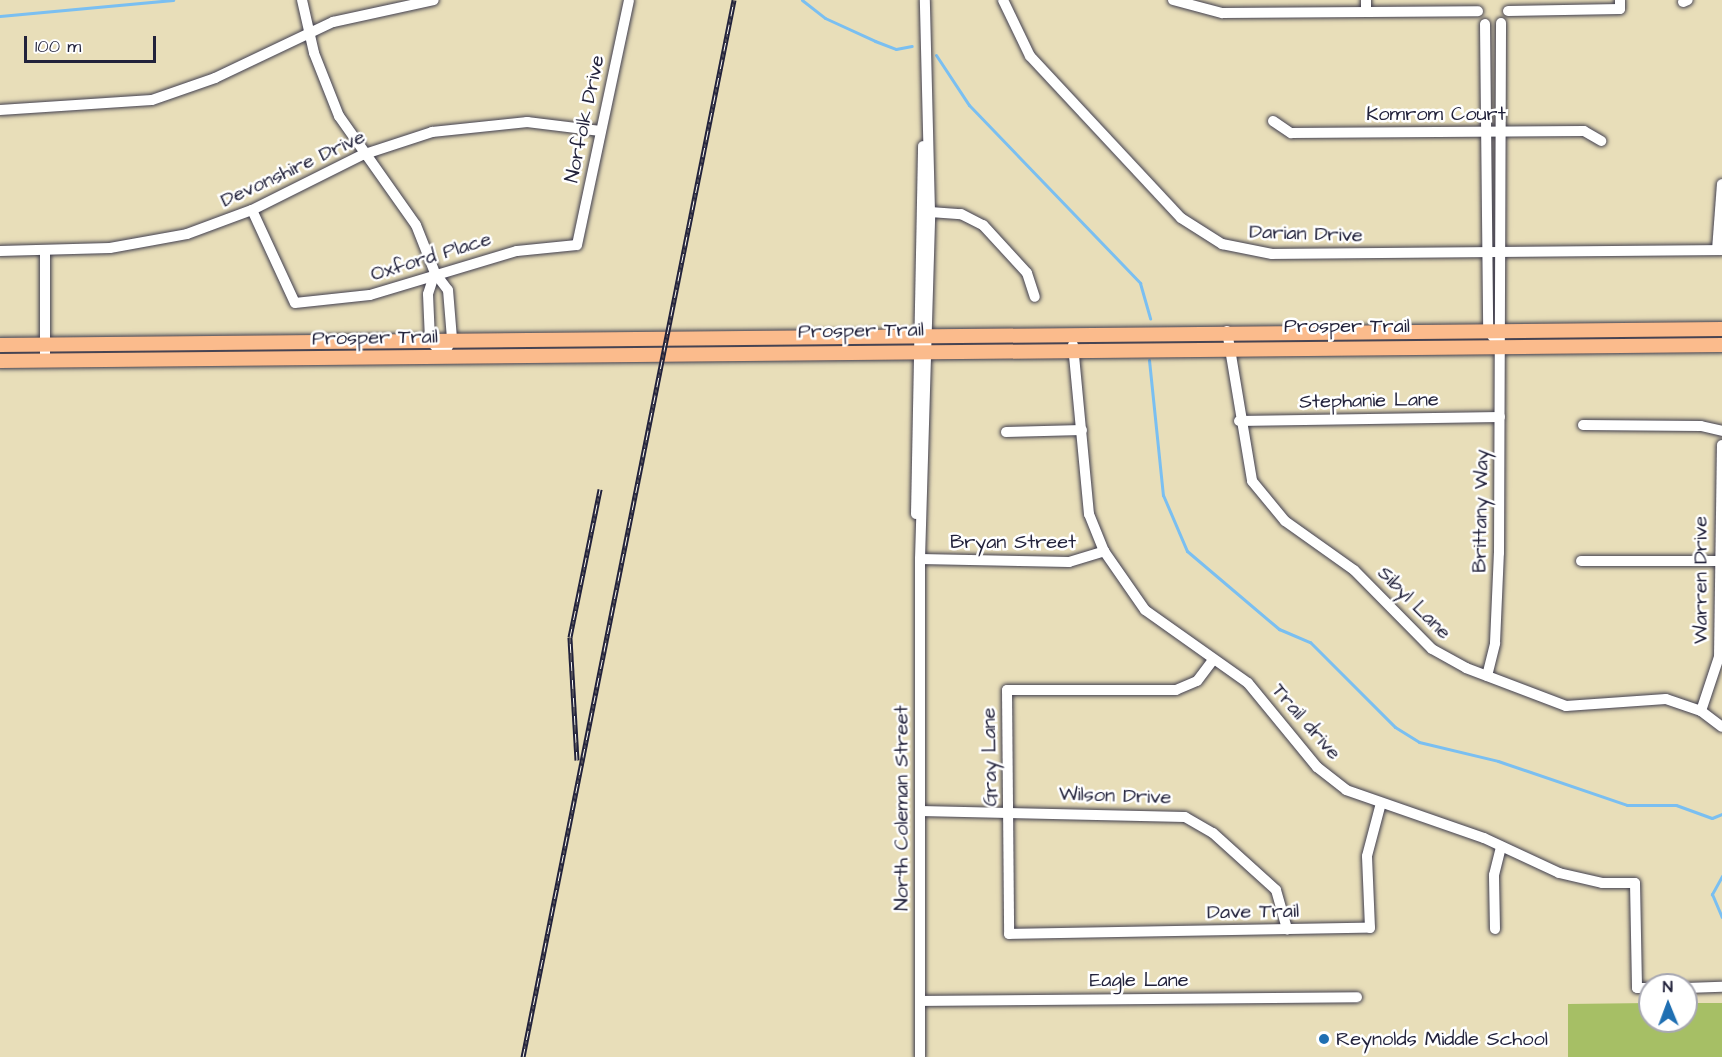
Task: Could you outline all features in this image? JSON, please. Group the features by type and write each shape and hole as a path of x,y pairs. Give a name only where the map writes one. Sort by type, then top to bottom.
{"main road":[{"name":"Prosper Trail","path":"0,361 443,356 924,342 1073,332 1488,328 1722,329"},
{"name":"Prosper Trail","path":"0,345 245,344 452,339 924,342 1073,348 1722,345"},
{"path":"245,344 245,360"}],"street":[{"path":"302,0 308,32 329,93 362,155 416,225 435,273 448,290 452,339 443,356 430,340 428,294 435,273"},
{"path":"0,110 152,100 215,78 308,32 362,13 434,0"},
{"name":"Norfolk Drive","path":"577,245 629,0"},
{"name":"North Coleman Street","path":"920,1057 920,559 926,137 925,0"},
{"name":"Darian Drive","path":"1004,0 1030,56 1181,218 1209,238 1272,254 1719,250"},
{"path":"1173,0 1241,13 1366,12 1480,5 1485,24 1501,23 1508,11"},
{"path":"1241,0 1241,13"},
{"path":"1366,0 1366,12"},
{"path":"1503,0 1508,11"},
{"path":"1508,11 1620,4"},
{"name":"Brittany Way","path":"1487,676 1495,643 1500,417 1497,345 1503,328 1501,23"},
{"name":"Brittany Way","path":"1485,24 1488,328 1497,345"},
{"name":"Komrom Court","path":"1273,121 1291,133 1584,132 1601,141"},
{"name":"Devonshire Drive","path":"0,251 45,251 167,239 252,210 362,155 407,138 480,124 527,122 600,131"},
{"name":"North Coleman Street","path":"924,342 930,212 926,137"},
{"path":"1719,250 1722,184"},
{"name":"Oxford Place","path":"252,210 295,303 370,295 435,273 517,251 577,245"},
{"path":"930,212 962,214 983,225 1027,273 1035,297"},
{"path":"45,251 45,360"},
{"name":"Sibyl Lane","path":"1227,331 1239,422 1252,481 1285,521 1354,570 1432,649 1487,676 1572,708 1652,697 1701,711 1722,727"},
{"name":"Trail drive","path":"1073,332 1082,430 1084,488 1104,551 1145,610 1268,703 1317,767 1346,790 1501,847 1559,873 1602,883 1635,883 1638,988"},
{"name":"Stephanie Lane","path":"1239,422 1500,417"},
{"path":"1583,425 1701,426 1722,431"},
{"path":"1006,432 1082,430"},
{"name":"Warren Drive","path":"1701,711 1719,657 1722,445"},
{"name":"Bryan Street","path":"920,559 1070,562 1104,551"},
{"path":"1581,561 1719,561"},
{"name":"Gray Lane","path":"1009,933 1007,690 1176,690 1197,681 1213,660"},
{"name":"Dave Trail","path":"1009,933 1370,928 1367,856 1382,803"},
{"name":"Wilson Drive","path":"920,811 1185,817 1214,833 1276,890 1287,929"},
{"path":"1495,928 1494,875 1501,847"},
{"path":"1698,987 1722,987"},
{"name":"Eagle Lane","path":"921,1001 1357,997"}],"green space":[{"path":"1638,1003 1638,1033 1698,1033 1698,1003 1722,1003 1722,1057 1568,1057 1568,1004"}],"waterway":[{"path":"0,16 173,0"},
{"path":"802,0 825,18 875,41 896,49 912,46"},
{"path":"936,55 969,105 1140,283 1150,319"},
{"path":"1149,360 1163,495 1187,551 1279,629 1310,642 1395,727 1419,742 1498,761 1627,805 1676,805 1712,818 1722,814"},
{"path":"1722,876 1712,894 1722,917"}],"railway":[{"path":"523,1057 734,0"},
{"path":"577,760 570,637 600,489"}],"place":[{"name":"Reynolds Middle School","path":"1324,1039"}]}
